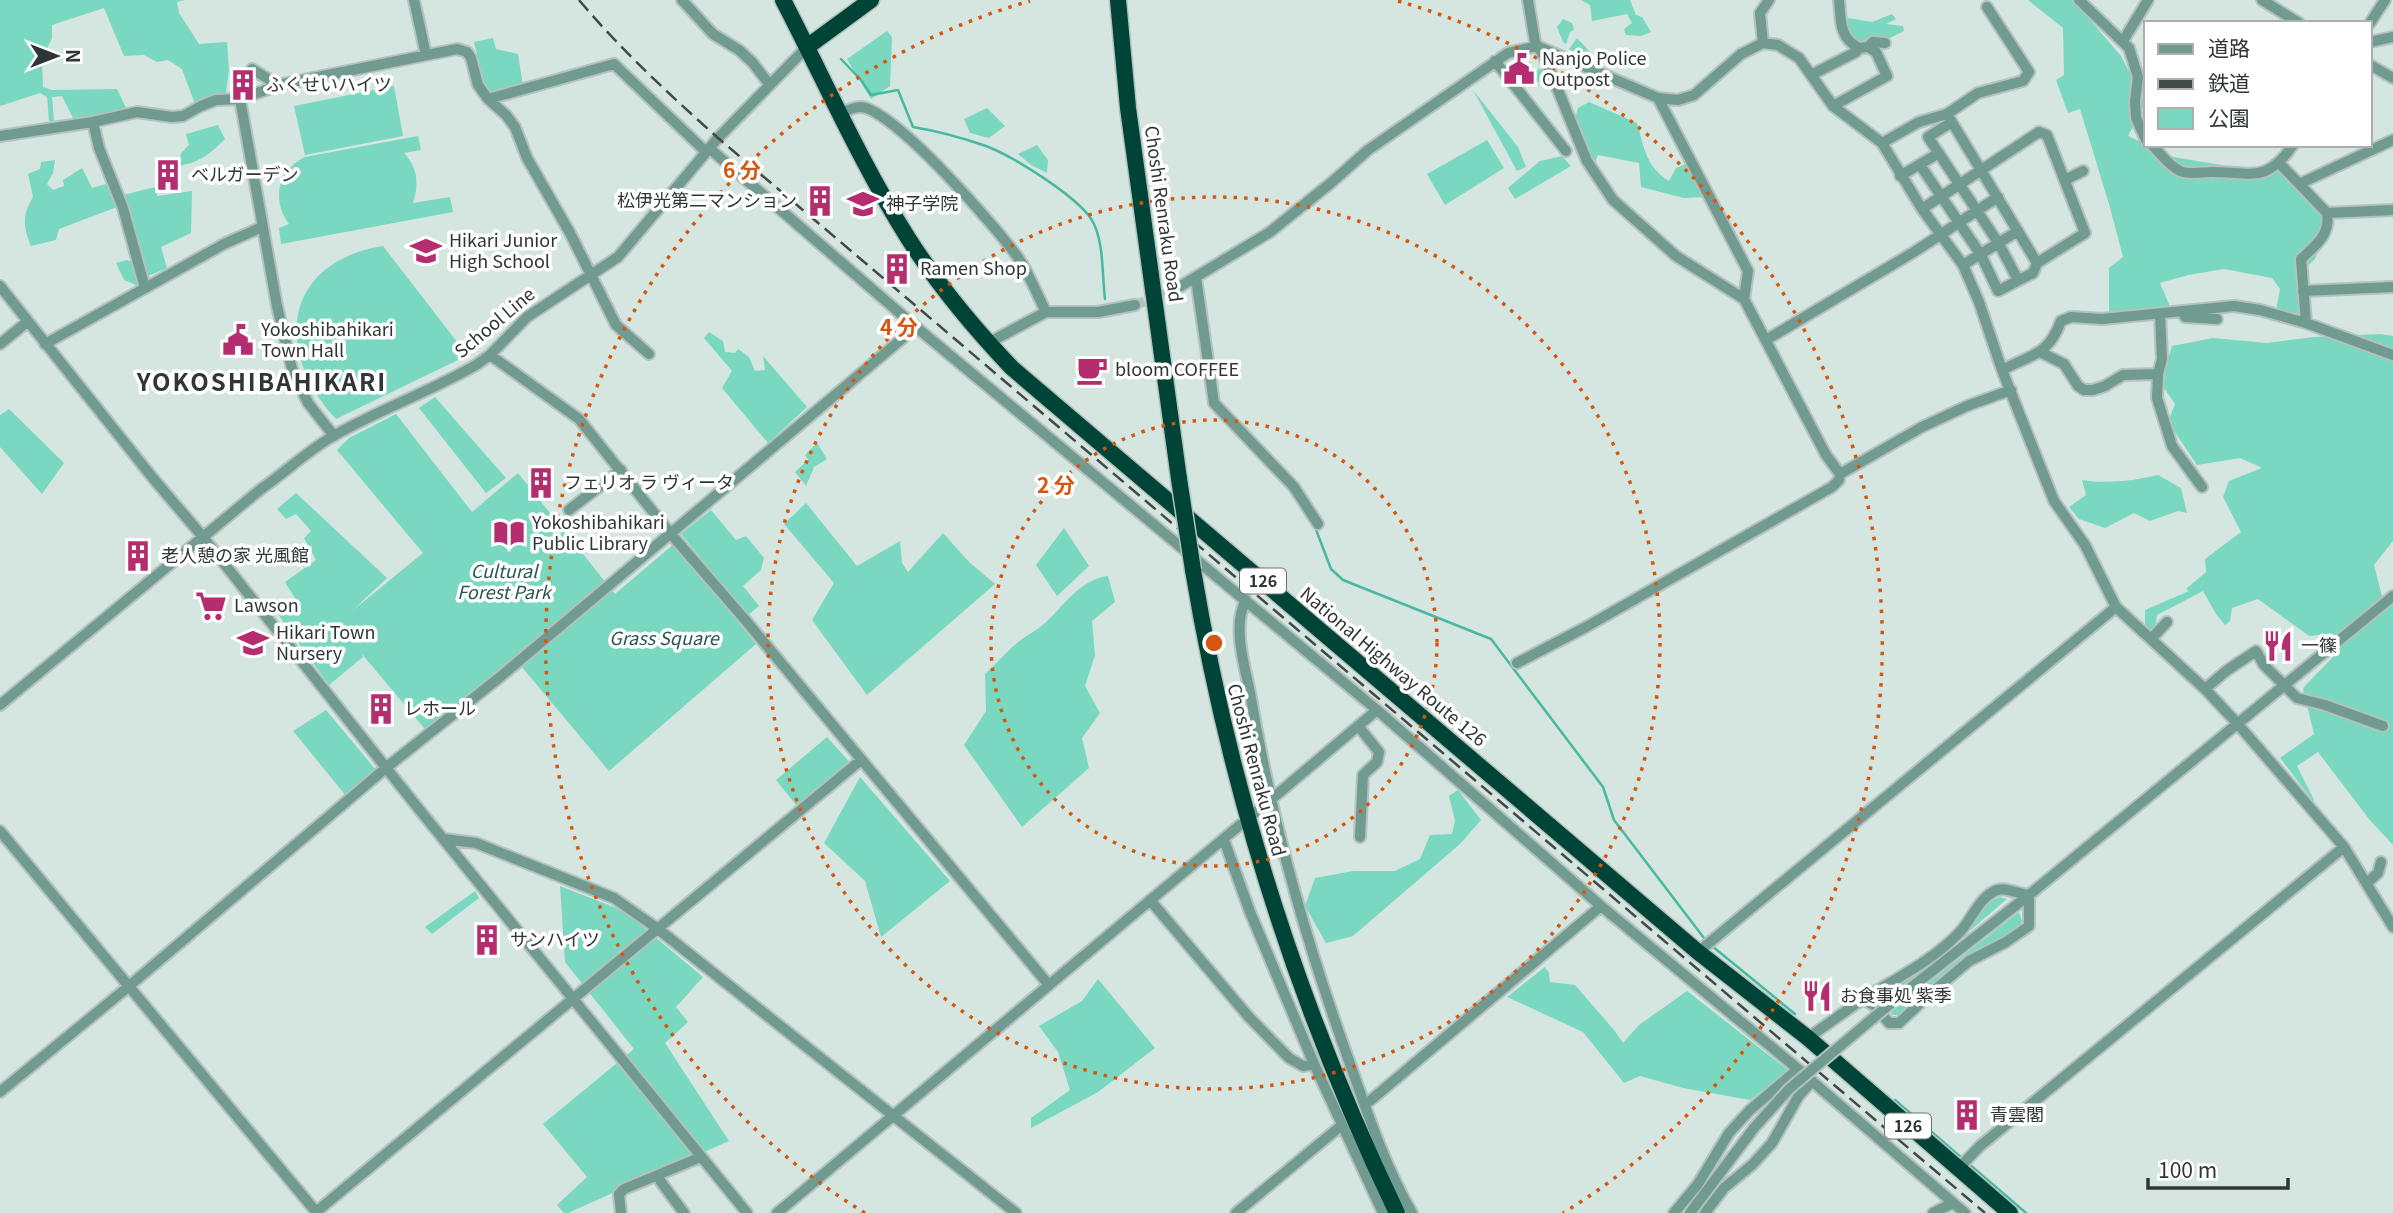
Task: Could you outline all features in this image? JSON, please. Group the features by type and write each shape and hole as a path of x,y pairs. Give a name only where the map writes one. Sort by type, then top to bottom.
{"highway":[{"name":"National Highway Route 126","path":"782,0 907,237 964,316 1012,368 1705,946 1808,1038 1963,1163 2010,1213"},
{"path":"807,47 871,0"},
{"path":"1107,0 1128,108"},
{"path":"1118,0 1128,108"},
{"name":"Choshi Renraku Road","path":"1128,108 1192,570 1229,750 1275,908 1327,1051 1396,1213"}],"street":[{"path":"414,0 426,55"},
{"path":"682,0 713,34 739,50 752,62 770,85"},
{"path":"1517,663 1586,627 1832,487 1839,480 1840,474 1826,455 1744,299 1676,256 1613,200 1587,161 1544,56 1537,46 1528,0"},
{"path":"1763,43 1760,13 1769,0"},
{"path":"1833,106 1887,76 1876,52 1849,42 1843,35 1839,0"},
{"path":"2079,0 2123,41 2133,59 2138,77 2136,118 2144,136"},
{"path":"2123,41 2148,0"},
{"path":"2262,0 2297,21"},
{"path":"2371,21 2385,0"},
{"path":"1987,7 2029,72 2023,81 1978,93 1928,137 1999,244 2018,281"},
{"path":"2372,42 2393,37"},
{"path":"1811,75 1872,42 1885,43"},
{"path":"1171,292 1270,232 1368,150 1508,53 1537,46 1658,98 1678,100 1694,95 1741,54 1763,43 1790,50 1799,58 1833,106 1882,143 1900,176 1963,265 2053,501 2085,545 2116,607 2205,689 2236,722 2344,847 2393,927"},
{"name":"School Line","path":"0,705 261,489 334,436 454,378 490,355 527,317 552,298 618,257 708,150 807,47"},
{"path":"0,136 93,122 137,111 172,117 183,116 216,100 240,99 278,85 457,49 467,52 478,85 515,127 527,158 570,233 616,325 649,354"},
{"path":"2014,65 2015,49"},
{"path":"1495,61 1566,151"},
{"path":"488,99 614,64 708,150 916,327 1377,710 1601,906 1798,1069 1965,1213"},
{"path":"2372,66 2393,78"},
{"path":"252,69 278,85"},
{"path":"1658,98 1748,271 1744,299"},
{"path":"240,99 276,306 292,369 308,403 334,436"},
{"path":"840,114 862,106 873,111 913,142 984,213 1021,262 1046,312"},
{"path":"1882,143 1919,122 1949,118"},
{"path":"1949,118 2037,263"},
{"path":"93,122 99,148 123,208 145,288"},
{"path":"1920,165 1942,197 1959,222 1981,255 1998,290 2033,273 2037,263 2085,233 2048,135 2039,132 1982,171 1942,197 1922,209"},
{"path":"2299,184 2393,140"},
{"path":"2154,147 2178,171 2254,175 2266,172 2279,163 2291,147"},
{"path":"1900,176 1938,153"},
{"path":"2279,163 2327,213 2329,223 2324,235 2301,258 2306,323"},
{"path":"2065,180 2083,171"},
{"path":"1766,340 1941,236 1998,197"},
{"path":"2327,213 2393,210"},
{"path":"45,344 225,244 262,227"},
{"path":"1963,265 2018,231"},
{"path":"1196,278 1214,403 1294,487 1318,524"},
{"path":"0,286 747,1213"},
{"path":"2303,291 2393,287"},
{"path":"988,343 1046,312 1098,312 1135,305"},
{"path":"2002,370 2022,359 2042,353 2061,321 2070,317 2102,319 2234,306 2306,323 2393,355"},
{"path":"2165,314 2217,319"},
{"path":"2165,314 2157,398 2172,446 2202,487"},
{"path":"0,344 27,322"},
{"path":"0,1092 916,327"},
{"path":"2042,353 2064,365 2078,386 2084,390 2105,386 2123,375 2158,374"},
{"path":"490,355 579,419 670,533 1048,984"},
{"path":"2105,386 2113,396"},
{"path":"1840,474 1944,417 2011,390"},
{"path":"569,510 621,470"},
{"path":"1690,1213 1754,1128 1789,1089 2393,596"},
{"path":"1246,600 1239,618 1242,649 1269,800 1317,974 1365,1105 1400,1193 1412,1213"},
{"path":"1705,946 2116,607"},
{"path":"2151,639 2167,622"},
{"path":"2205,689 2256,651 2264,665 2297,698 2383,726"},
{"path":"1255,813 1377,710"},
{"path":"1359,727 1379,752 1377,762 1363,775 1360,836"},
{"path":"0,831 316,1212 861,760"},
{"path":"776,1213 1240,825"},
{"path":"444,839 476,844 614,898 658,929 1017,1213"},
{"path":"1224,840 1265,948 1314,1064 1383,1213"},
{"path":"1963,1163 2344,847"},
{"path":"2367,883 2378,873 2381,862"},
{"path":"1808,1038 1948,943 1960,932 1984,899 1993,892 2003,888 2029,895"},
{"path":"1863,999 1875,1006 1889,1023 1899,1023 1969,961 2006,942 2029,926 2029,895"},
{"path":"1150,900 1248,1016 1289,1058 1303,1066 1314,1064"},
{"path":"1365,1105 1601,906"},
{"path":"1674,1213 1698,1184 1729,1133 1750,1110 1798,1069"},
{"path":"1704,1213 1724,1188 1752,1165 1772,1143 1798,1097 1812,1081"},
{"path":"1236,1213 1342,1125"},
{"path":"622,1212 619,1194 624,1189 701,1157"},
{"path":"658,1175 660,1182 684,1213"},
{"path":"1933,1213 1953,1203"}],"green space":[{"path":"0,0 185,0 177,2 179,13 199,44 227,42 229,70 226,93 195,104 182,69 168,60 157,62 144,55 124,56 104,8 52,25 52,38 42,59 43,87 52,90 117,89 126,108 92,117 73,118 62,96 52,97 54,121 49,121 47,97 40,93 0,106"},
{"path":"1581,0 1630,0 1636,15 1642,17 1651,32 1641,36 1626,35 1624,29 1632,23 1627,14 1592,21 1590,5"},
{"path":"2028,0 2073,0 2121,56 2144,101 2128,136 2144,143 2144,147 2152,147 2173,157 2253,170 2279,168 2307,186 2324,218 2321,245 2315,259 2299,274 2304,320 2276,310 2280,289 2272,278 2224,269 2160,283 2169,304 2167,319 2132,322 2109,316 2109,268 2123,257 2080,109 2068,113 2056,80 2064,75 2063,28"},
{"path":"1892,14 1896,19 1886,24 1903,26 1904,31 1890,38 1874,38 1870,42 1854,41 1847,30 1848,18 1872,22"},
{"path":"1563,19 1572,23 1574,30 1570,32 1566,44 1557,27"},
{"path":"887,31 892,37 890,86 871,99 847,59"},
{"path":"493,38 496,49 518,54 523,86 494,96 484,82 474,42"},
{"path":"1577,38 1589,51 1590,59 1569,49"},
{"path":"1548,68 1551,78 1542,84 1537,81 1527,87 1522,86 1531,72"},
{"path":"394,86 403,136 305,155 294,106"},
{"path":"1473,90 1518,147 1526,167 1517,171"},
{"path":"1589,102 1637,123 1651,163 1669,181 1676,168 1688,163 1706,197 1684,198 1641,187 1639,163 1598,155 1595,162 1574,121 1578,108"},
{"path":"987,108 1005,126 989,138 970,133 964,119"},
{"path":"218,125 225,139 204,157 178,166 181,153 189,145 186,134"},
{"path":"418,136 421,150 404,153 416,176 413,203 450,197 453,212 281,244 279,228 289,224 280,205 280,186 283,178 296,163 305,157"},
{"path":"1487,140 1504,168 1445,205 1427,174"},
{"path":"1037,145 1048,160 1047,173 1018,154"},
{"path":"1562,156 1571,166 1515,199 1508,188 1540,161"},
{"path":"55,160 53,173 47,184 53,190 64,186 63,180 82,168 92,188 106,184 117,207 59,229 56,240 31,246 25,221 33,197 28,174 40,169 41,162"},
{"path":"155,187 157,196 192,191 191,233 161,247 167,268 148,276 123,195"},
{"path":"383,246 461,347 458,360 336,419 316,393 303,366 297,339 298,313 308,290 325,270 350,255"},
{"path":"127,260 136,264 140,283 136,285 124,280 116,263"},
{"path":"709,332 723,341 725,352 735,353 738,349 749,357 755,371 765,370 763,356 807,407 768,443 722,388 732,371 704,338"},
{"path":"2380,334 2393,336 2393,541 2374,565 2385,608 2393,605 2393,845 2369,819 2318,752 2297,766 2313,801 2280,758 2314,734 2303,688 2334,656 2328,634 2309,636 2258,599 2232,608 2230,621 2225,625 2203,591 2157,615 2155,631 2151,632 2145,624 2145,610 2189,591 2186,589 2206,572 2205,559 2241,532 2223,497 2229,481 2262,468 2240,458 2197,465 2168,422 2175,404 2164,388 2166,366 2172,346 2213,338 2267,343 2314,337"},
{"path":"435,397 506,478 486,493 419,408"},
{"path":"9,409 64,463 42,494 0,447 0,415"},
{"name":"Cultural Forest Park","path":"396,414 472,512 518,473 615,594 674,544 756,644 609,771 516,660 429,734 362,654 363,657 329,685 275,610 295,598 285,582 316,560 304,538 311,531 296,514 286,519 277,509 296,493 387,578 352,611 423,553 337,450 349,438"},
{"path":"817,443 827,459 814,467 806,486 795,472 808,460 805,455"},
{"path":"2158,475 2181,488 2187,513 2178,511 2150,521 2134,513 2105,528 2079,519 2069,507 2086,495 2082,480 2120,481"},
{"path":"806,503 857,566 900,541 902,563 908,572 943,533 969,562 995,584 867,695 812,620 834,583 784,524"},
{"path":"711,510 736,540 746,536 764,558 761,570 743,586 759,606 748,615 681,534"},
{"path":"1064,528 1089,566 1057,596 1036,565"},
{"path":"1108,576 1115,602 1092,621 1095,655 1085,686 1100,713 1082,738 1089,768 1022,827 964,745 986,711 985,674 1017,643 1044,624 1080,588 1098,578"},
{"path":"326,710 376,770 347,797 293,731"},
{"path":"827,737 854,767 801,811 776,780"},
{"path":"860,777 950,881 881,937 865,881 824,843"},
{"path":"1458,790 1481,820 1460,844 1353,936 1326,943 1305,906 1315,878 1353,871 1395,871 1420,859 1430,835 1452,834 1455,821 1449,796"},
{"path":"560,886 624,911 703,977 676,1007 688,1022 665,1043 729,1141 568,1213 564,1213 557,1205 587,1177 543,1124 634,1049 565,962"},
{"path":"475,891 479,898 432,934 425,927"},
{"path":"2000,897 2007,899 1885,1003 1885,994 1987,903"},
{"path":"2019,912 2022,921 2019,928 1903,1015 1892,1015 1891,1012"},
{"path":"1545,967 1550,982 1575,985 1623,1043 1639,1025 1687,991 1789,1071 1750,1100 1683,1088 1640,1076 1624,1083 1583,1032 1507,997"},
{"path":"1098,979 1155,1048 1098,1092 1031,1128 1031,1118 1070,1090 1058,1052 1039,1026 1082,1001"}],"waterway":[{"path":"841,59 871,95 898,90 913,127 998,151 1046,179 1076,203 1087,214 1097,233 1105,299"},
{"path":"1214,411 1222,419"},
{"path":"1315,527 1331,569 1343,580 1491,639 1603,787 1614,820 1707,942"},
{"path":"1712,946 1795,1014"},
{"path":"1895,1100 1964,1160"},
{"path":"1969,1164 2026,1213"}],"tunnel":[{"path":"1135,305 1171,292"}],"railway":[{"path":"579,0 629,54 718,138 1985,1213"}],"place":[{"name":"Nanjo Police Outpost","path":"1519,69"},
{"name":"ふくせいハイツ","path":"243,85"},
{"name":"ベルガーデン","path":"168,175"},
{"name":"松伊光第二マンション","path":"820,201"},
{"name":"神子学院","path":"863,204"},
{"name":"Hikari Junior High School","path":"426,251"},
{"name":"Ramen Shop","path":"897,269"},
{"name":"Yokoshibahikari Town Hall","path":"238,340"},
{"name":"bloom COFFEE","path":"1092,370"},
{"name":"フェリオ ラ ヴィータ","path":"541,483"},
{"name":"Yokoshibahikari Public Library","path":"509,533"},
{"name":"老人憩の家 光風館","path":"138,556"},
{"name":"Lawson","path":"211,606"},
{"name":"Hikari Town Nursery","path":"253,643"},
{"name":"一篠","path":"2278,646"},
{"name":"レホール","path":"381,709"},
{"name":"サンハイツ","path":"487,940"},
{"name":"お食事処 紫季","path":"1817,996"},
{"name":"青雲閣","path":"1967,1115"}],"district":[{"name":"YOKOSHIBAHIKARI","path":"262,383"}],"park label":[{"name":"Grass Square","path":"664,639"}]}
